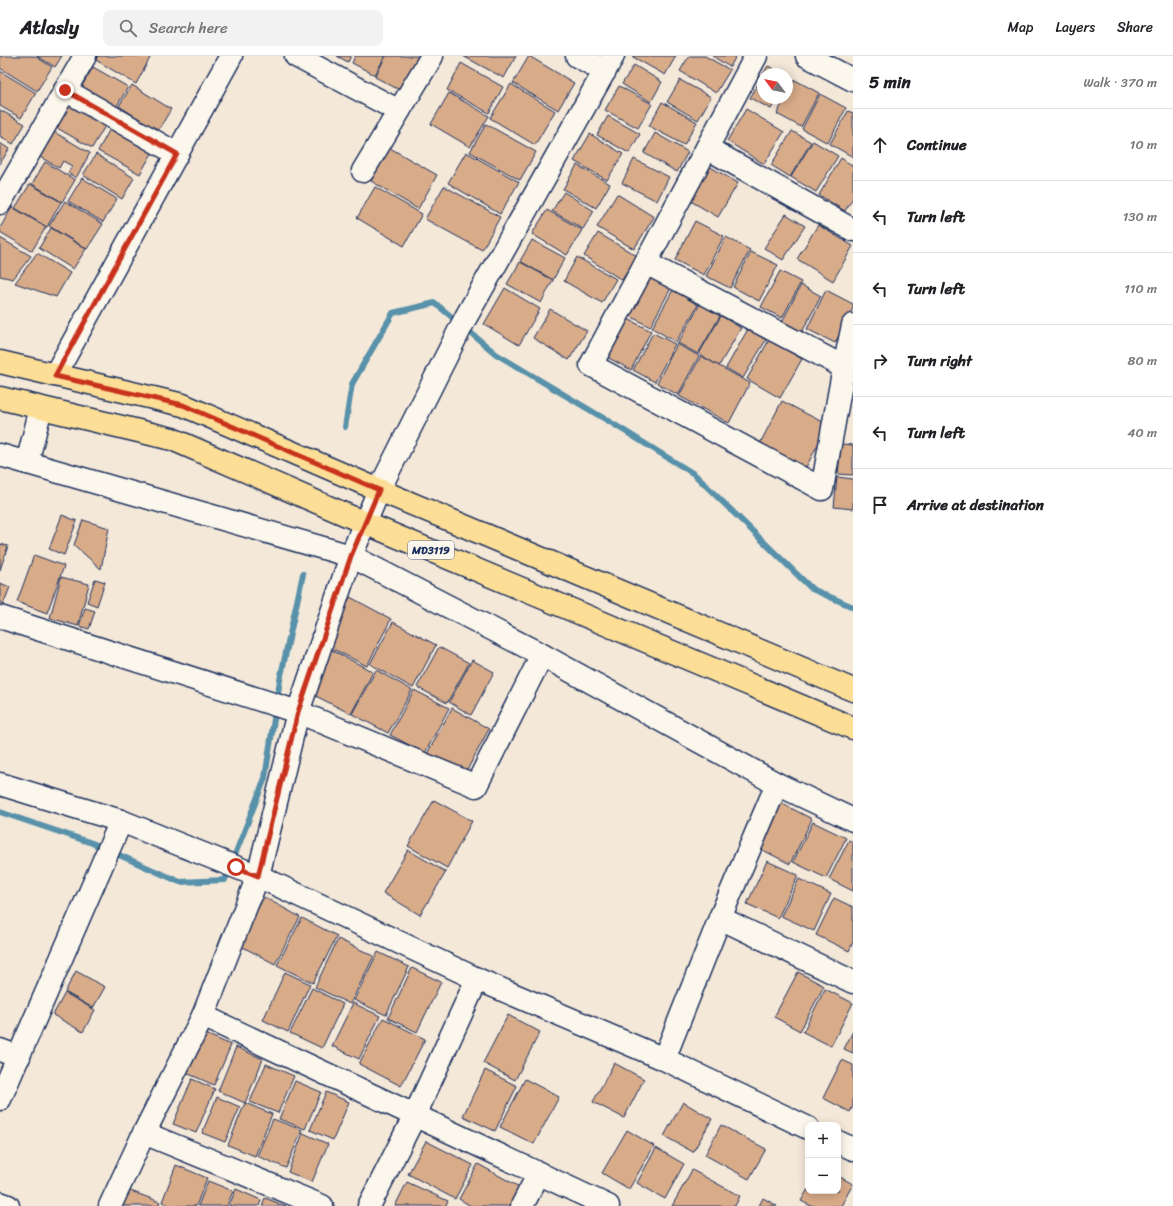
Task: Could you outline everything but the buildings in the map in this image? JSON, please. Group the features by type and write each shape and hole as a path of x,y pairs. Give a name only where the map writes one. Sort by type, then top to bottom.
{"main road":[{"name":"MD3119","path":"0,362 183,405 379,490 853,690"},
{"name":"MD3119","path":"0,398 172,439 853,728"}],"street":[{"path":"0,202 85,56"},
{"path":"55,376 231,56"},
{"path":"296,56 399,111"},
{"path":"363,171 432,56"},
{"path":"110,1206 144,1133 204,1016 258,876 298,712 351,556 365,522 379,490 466,317 609,64 577,56"},
{"path":"756,56 591,366 822,489 853,325"},
{"path":"807,56 853,80"},
{"path":"65,90 177,154"},
{"path":"707,148 853,230"},
{"path":"646,263 844,367"},
{"path":"27,463 41,408"},
{"path":"0,455 351,556 542,655 777,784 853,820"},
{"path":"0,617 298,712 476,786 542,655"},
{"path":"0,784 121,821 258,876 477,979 664,1059 805,1127"},
{"path":"664,1059 720,918 777,784"},
{"path":"0,1099 9,1053 121,821"},
{"path":"720,918 853,982"},
{"path":"369,1206 415,1115 477,979"},
{"path":"204,1016 608,1206"},
{"path":"144,1133 322,1206"},
{"path":"841,1144 853,1150"},
{"path":"522,1206 539,1173"},
{"path":"0,1202 8,1206"}],"waterway":[{"path":"345,427 352,384 393,313 435,303 496,354 694,474 812,589 853,607"},
{"path":"0,812 92,843 180,882 225,880 265,778 280,680 303,574"}],"route":[{"path":"65,90 177,154 55,376 183,405 379,490 351,556 298,712 258,876 236,867"}]}
